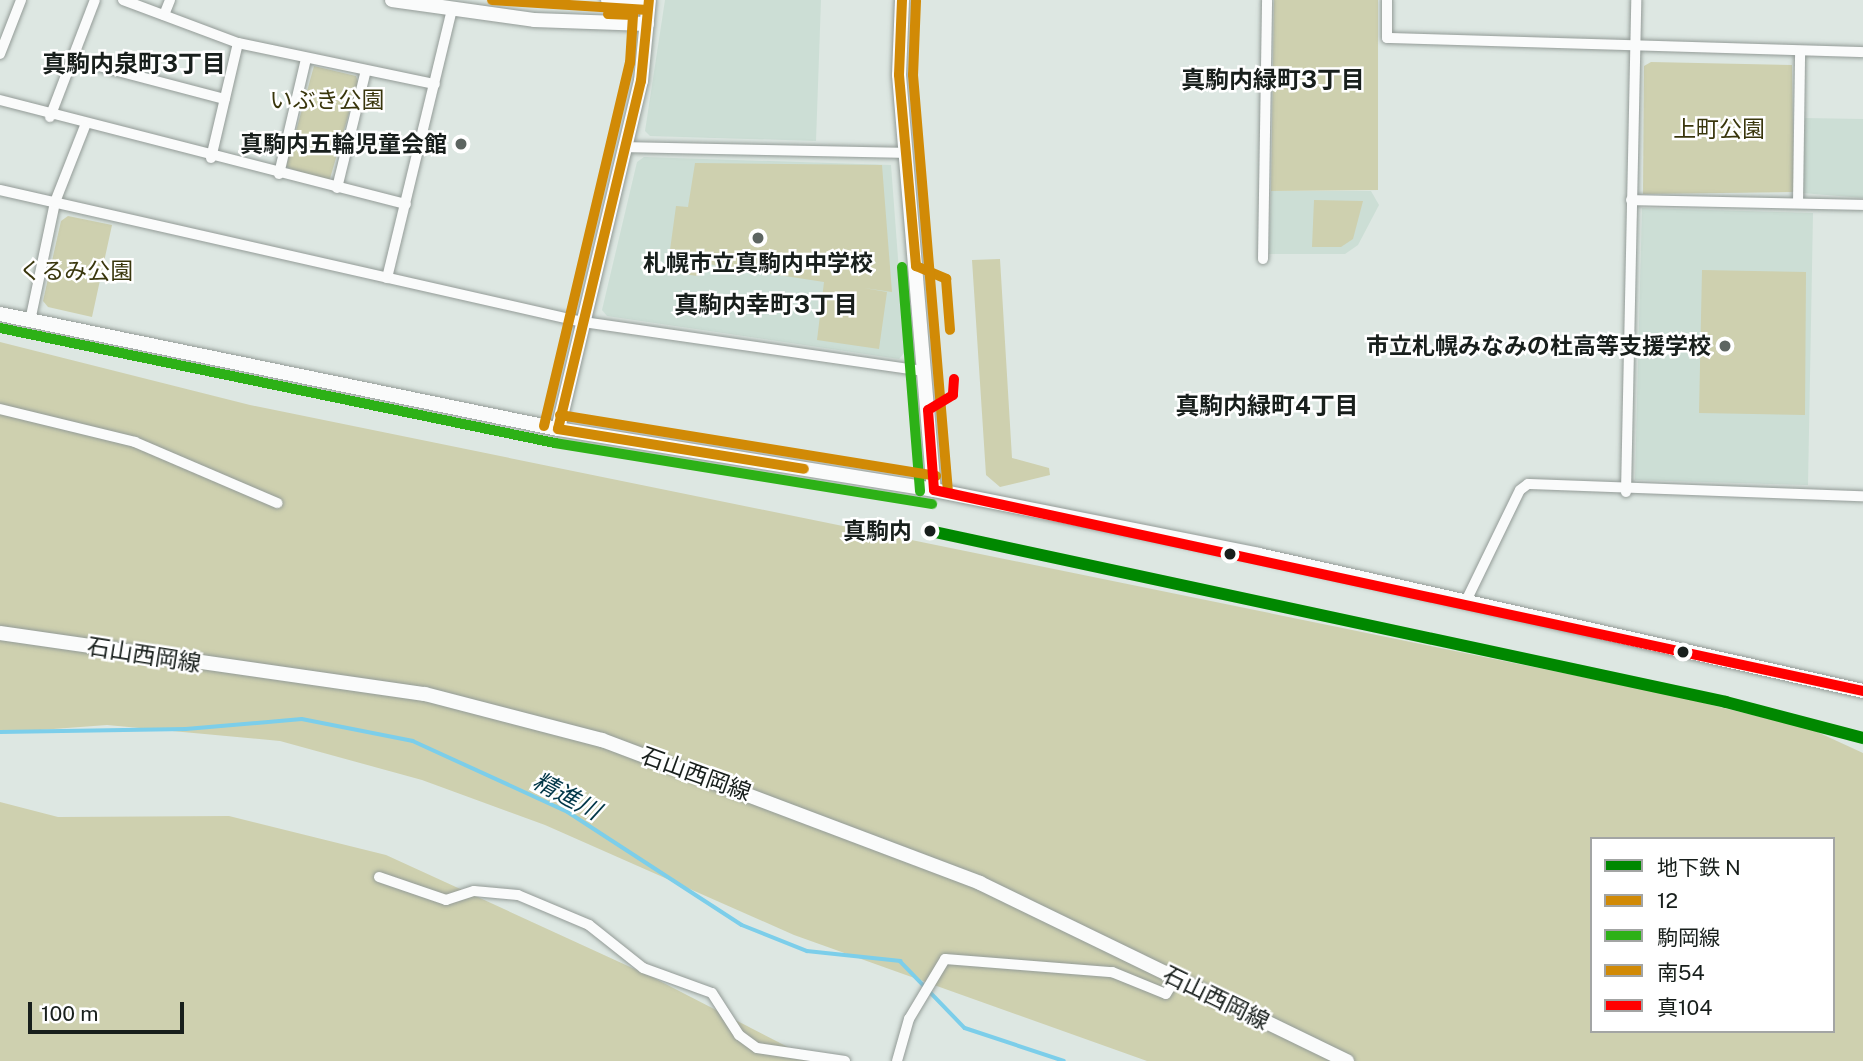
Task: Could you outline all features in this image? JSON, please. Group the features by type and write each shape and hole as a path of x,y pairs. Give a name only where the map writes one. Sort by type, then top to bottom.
{"street":[{"path":"0,54 22,0"},
{"path":"50,117 95,0"},
{"path":"123,0 238,43 365,74 435,84"},
{"path":"164,15 170,0"},
{"path":"393,0 452,10 647,24"},
{"path":"558,429 625,147 647,24 648,1 608,0"},
{"path":"902,0 906,153 934,489"},
{"path":"1263,259 1267,0"},
{"path":"1387,0 1387,38 1863,52"},
{"path":"1626,492 1636,0"},
{"path":"387,278 452,10"},
{"path":"211,158 238,43"},
{"path":"1798,203 1800,51"},
{"path":"279,174 306,59"},
{"path":"72,60 225,99"},
{"path":"337,188 365,74"},
{"path":"0,100 85,126 406,204"},
{"path":"30,320 55,202 85,126"},
{"path":"625,147 906,153"},
{"path":"0,190 583,322 925,371"},
{"path":"1631,200 1863,205"},
{"path":"0,314 558,429 934,489 1466,601 1863,691"},
{"path":"0,409 135,442 277,503"},
{"path":"1466,601 1523,486 1626,492 1863,496"},
{"name":"石山西岡線","path":"0,633 510,711 899,850 1347,1061"},
{"path":"379,877 446,900 474,891 518,895 589,925 643,968 712,993 739,1035 757,1048 845,1061"},
{"path":"897,1061 926,993 945,959 1112,972 1166,994 1175,979"}],"shaded area":[{"path":"665,0 821,0 816,141 650,136 645,131"},
{"path":"1804,118 1863,119 1863,198 1802,193"},
{"name":"札幌市立真駒内中学校","path":"644,157 891,165 905,352 899,359 607,316 602,310 637,162"},
{"path":"1271,191 1371,191 1379,205 1358,245 1345,254 1269,254"},
{"name":"市立札幌みなみの杜高等支援学校","path":"1642,208 1813,213 1808,485 1635,480"}],"green space":[{"path":"1274,0 1378,0 1378,190 1271,191"},
{"name":"上町公園","path":"1651,62 1792,65 1794,192 1643,194 1644,66"},
{"name":"いぶき公園","path":"314,66 356,76 358,82 329,182 286,167"},
{"path":"695,163 882,165 892,292 864,288 887,292 879,349 817,340 824,282 701,263 698,276 667,272 676,206 688,207"},
{"path":"1314,200 1363,201 1353,239 1341,247 1312,247"},
{"name":"くるみ公園","path":"68,216 112,225 92,317 48,307 43,301 61,221"},
{"path":"1000,259 1012,458 1049,468 1050,475 1000,487 986,475 972,260"},
{"path":"1702,270 1806,272 1805,415 1699,413"},
{"path":"0,342 250,405 1671,695 1813,730 1863,753 1863,1061 1147,1061 794,935 545,825 422,780 280,741 107,725 0,733"},
{"path":"0,802 58,817 229,816 386,855 652,977 815,1061 0,1061"}],"waterway":[{"name":"精進川","path":"0,732 186,729 302,719 413,741 568,812 742,925 807,951 900,961 965,1028 1064,1061"}],"metro line":[{"name":"N","path":"930,531 1726,702 1863,738"}],"transit line":[{"name":"南54","path":"492,0 647,10"},
{"name":"12","path":"558,429 641,81 649,0"},
{"name":"12","path":"902,0 899,75 916,266"},
{"name":"南54","path":"916,1 913,75 948,489"},
{"name":"南54","path":"544,426 630,63 633,15 608,14"},
{"name":"12","path":"916,266 946,279 950,330"},
{"name":"駒岡線","path":"902,267 920,491"},
{"name":"駒岡線","path":"0,328 555,443 932,504"},
{"name":"真104","path":"954,379 953,395 928,410 934,490 1863,691"},
{"name":"南54","path":"560,415 936,476"},
{"name":"12","path":"558,429 804,469"}],"place":[{"name":"真駒内五輪児童会館","path":"461,144"},
{"name":"札幌市立真駒内中学校","path":"758,238"},
{"name":"市立札幌みなみの杜高等支援学校","path":"1725,346"},
{"name":"真駒内","path":"930,531"}],"district":[{"name":"真駒内泉町3丁目","path":"134,64"},
{"name":"真駒内緑町3丁目","path":"1273,80"},
{"name":"真駒内幸町3丁目","path":"766,305"},
{"name":"真駒内緑町4丁目","path":"1267,406"}]}
